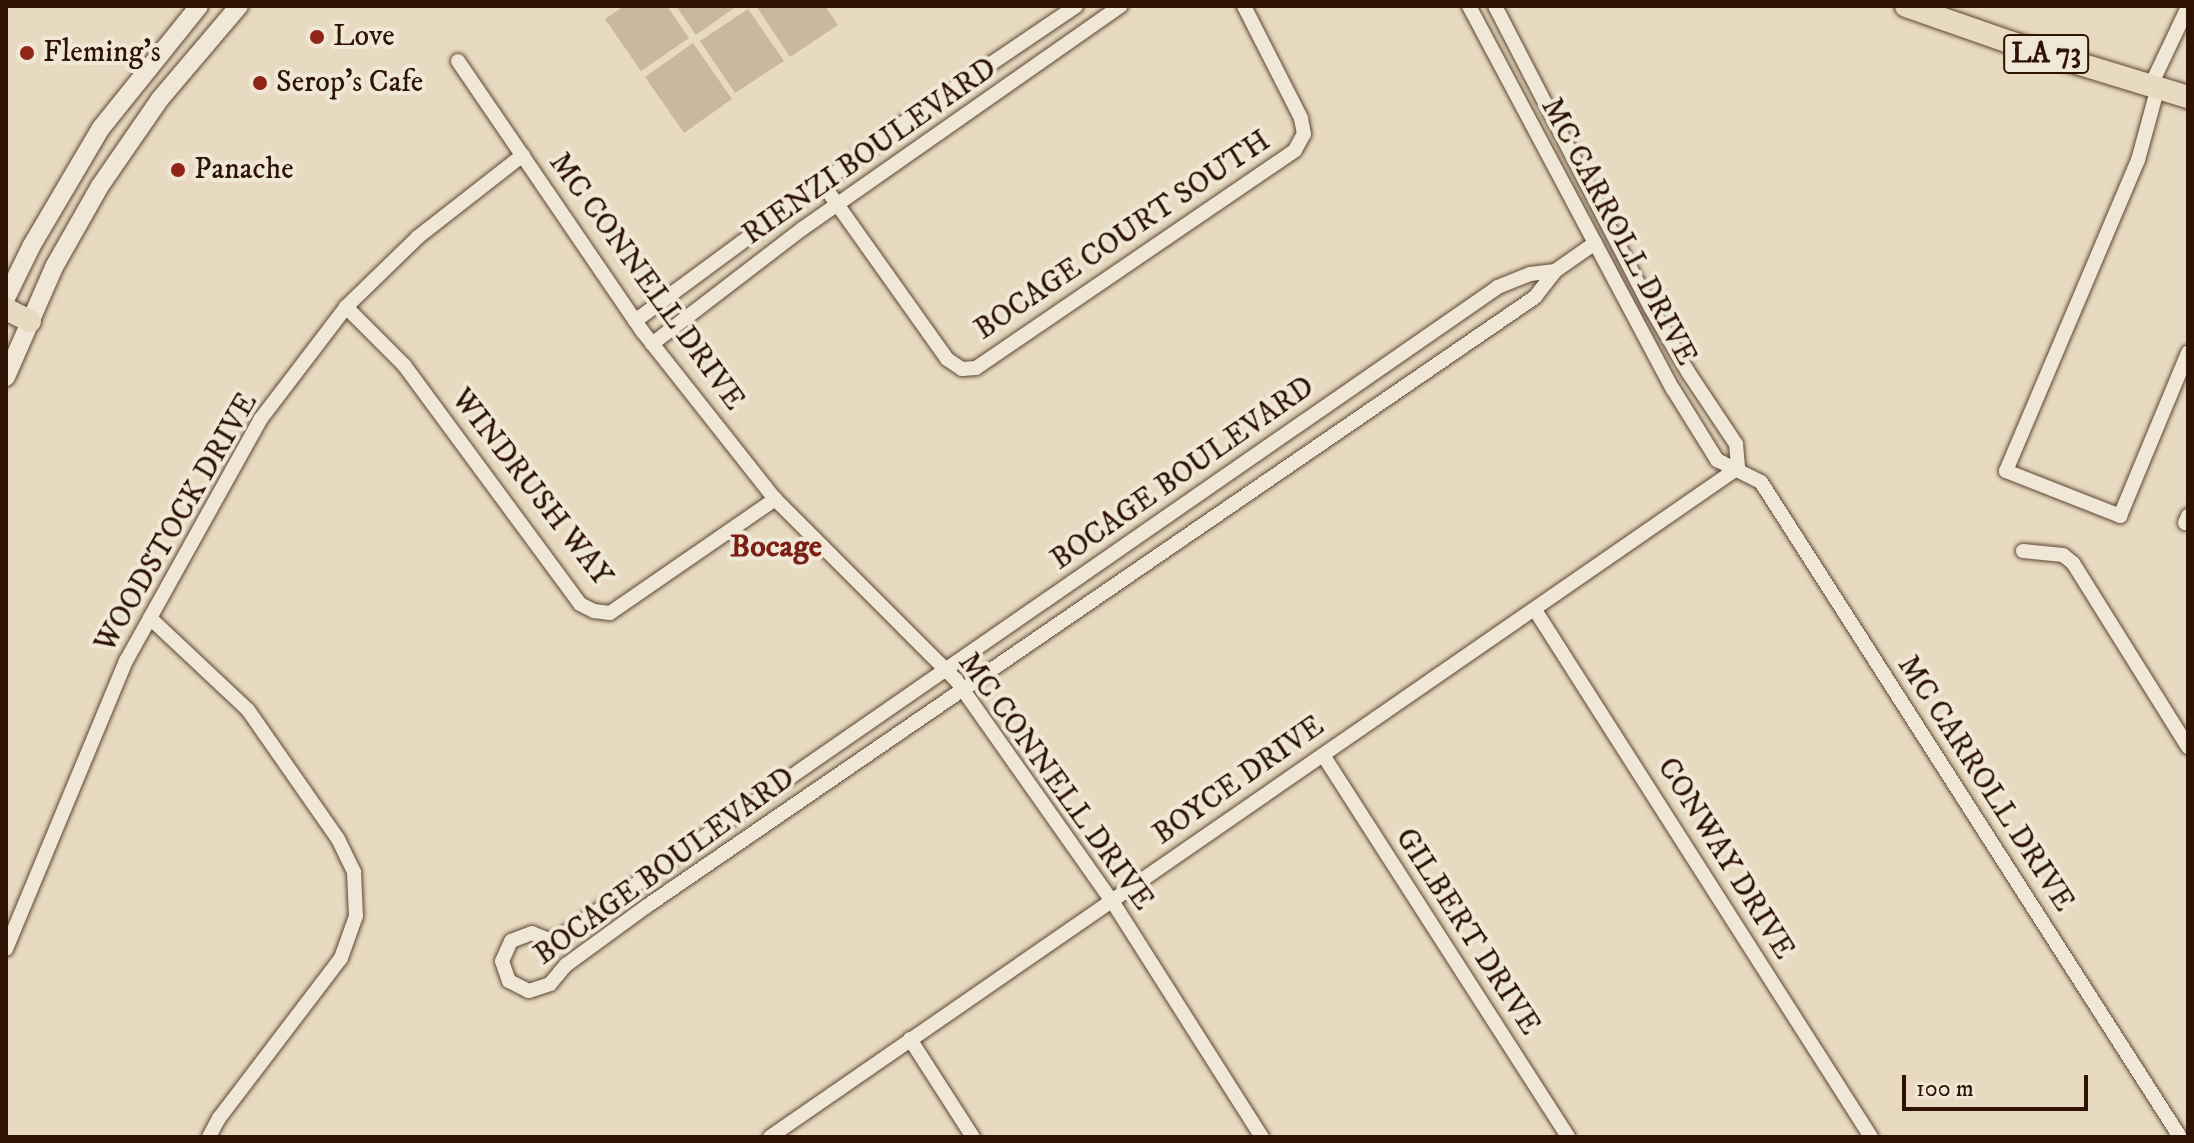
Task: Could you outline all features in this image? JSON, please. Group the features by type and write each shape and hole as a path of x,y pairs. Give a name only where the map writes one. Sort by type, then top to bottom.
{"main road":[{"name":"LA 73","path":"1906,6 2021,46 2188,97"},
{"path":"6,309 30,321"}],"street":[{"path":"6,298 32,245 101,128 147,66 199,6"},
{"path":"6,377 70,239 122,153 188,64 239,6"},
{"name":"RIENZI BOULEVARD","path":"635,321 822,183 1076,6"},
{"name":"RIENZI BOULEVARD","path":"652,344 837,204 1121,6"},
{"name":"BOCAGE COURT SOUTH","path":"837,204 947,359 962,369 976,368 1295,150 1304,134 1301,118 1244,6"},
{"name":"MC CARROLL DRIVE","path":"1469,6 1639,332 1717,460 1761,482 2180,1137"},
{"name":"MC CARROLL DRIVE","path":"1495,6 1651,308 1688,372 1736,444 1738,468"},
{"path":"2188,7 2155,86 2138,160 2006,471 2120,516 2188,353"},
{"name":"MC CONNELL DRIVE","path":"458,61 635,321 775,499 962,689 1112,901 1262,1137"},
{"name":"WOODSTOCK DRIVE","path":"6,949 126,661 260,420 346,307 418,237 523,155"},
{"path":"822,183 837,204"},
{"name":"BOCAGE BOULEVARD","path":"1555,271 1530,274 1498,287 561,936 549,940 532,933 511,941 502,961 509,981 529,991 550,984 566,965 647,906 1535,297 1555,271 1595,243"},
{"name":"WINDRUSH WAY","path":"346,307 404,365 580,604 594,611 610,613 775,499"},
{"name":"BOYCE DRIVE","path":"770,1137 1738,468"},
{"path":"2023,551 2063,555 2073,563 2188,747"},
{"name":"CONWAY DRIVE","path":"1535,610 1871,1137"},
{"path":"150,618 248,710 338,839 354,872 356,916 341,958 219,1118 209,1137"},
{"name":"GILBERT DRIVE","path":"1323,755 1568,1137"},
{"path":"910,1039 973,1137"}],"shaded area":[{"path":"624,6 667,6 689,38 641,71 605,19"},
{"path":"676,6 737,6 696,35"},
{"path":"756,6 825,6 838,25 790,57"},
{"path":"748,9 784,61 735,93 700,41"},
{"path":"693,43 732,99 684,133 645,77"}],"place":[{"name":"Love","path":"317,37"},
{"name":"Fleming's","path":"27,53"},
{"name":"Serop's Cafe","path":"260,83"},
{"name":"Panache","path":"178,170"}],"district":[{"name":"Bocage","path":"776,547"}]}
